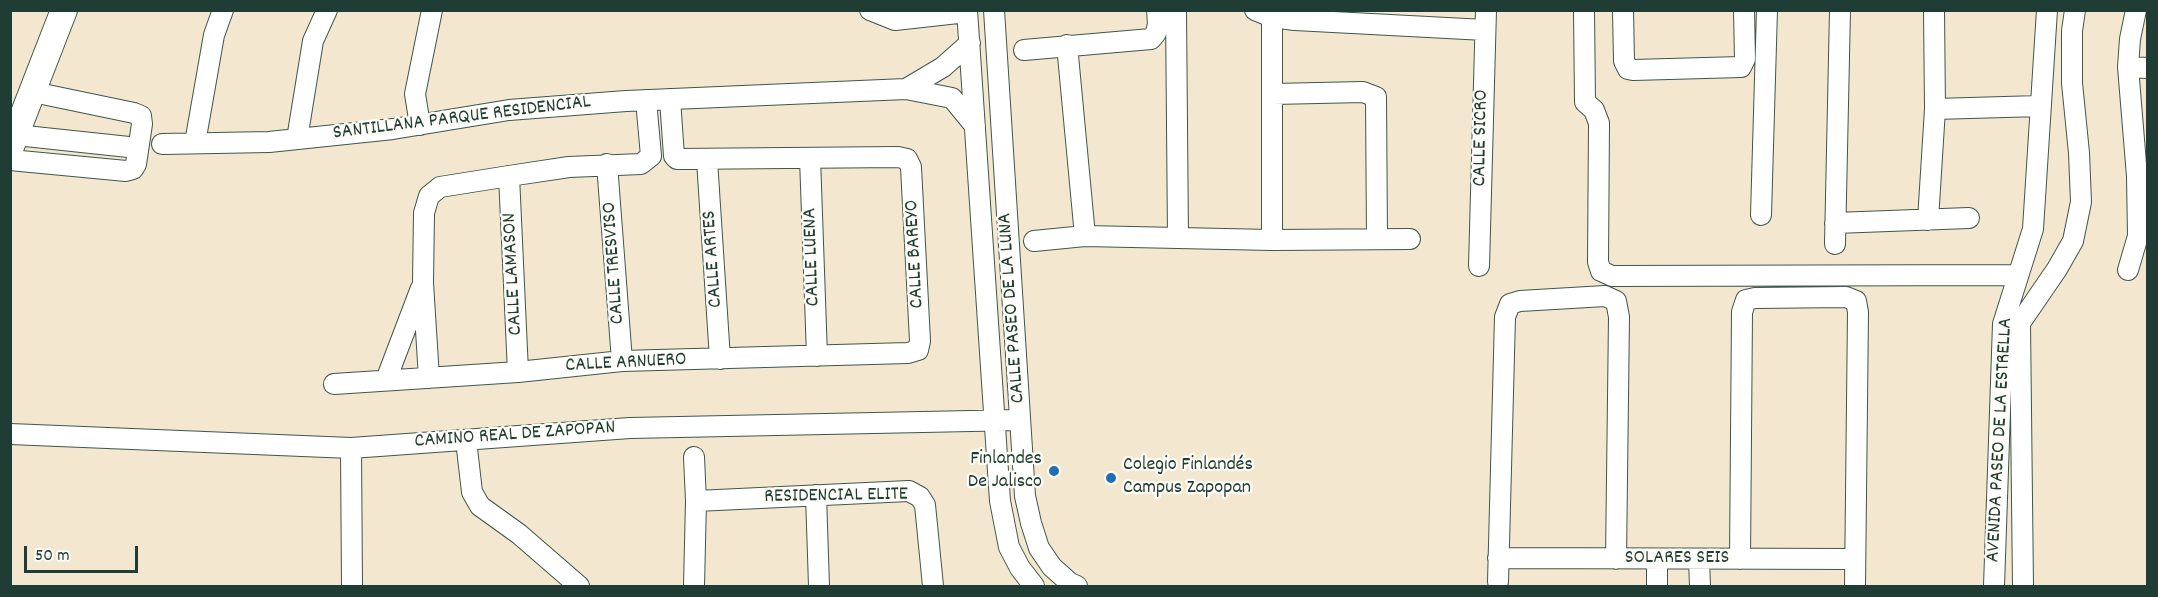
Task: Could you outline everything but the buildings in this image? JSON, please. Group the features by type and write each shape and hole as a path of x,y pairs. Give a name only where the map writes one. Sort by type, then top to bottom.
{"main road":[{"path":"12,148 64,10"}],"street":[{"path":"195,143 214,35 223,10"},
{"path":"297,139 313,41 327,10"},
{"path":"420,125 415,94 432,10"},
{"path":"870,10 895,20 967,11"},
{"name":"CALLE PASEO DE LA LUNA","path":"994,10 1025,496 1031,524 1040,548 1052,567 1070,583 1077,586"},
{"path":"1024,50 1151,39 1156,33 1158,24 1157,10"},
{"path":"1176,10 1178,238"},
{"path":"1584,10 1585,102 1594,110 1599,123 1598,262 1601,272 1612,276 2018,274"},
{"path":"1623,10 1624,61 1628,69 1633,70 1741,67 1745,59 1744,10"},
{"path":"1761,215 1767,10"},
{"path":"1835,244 1840,10"},
{"path":"1928,220 1935,109 1934,10"},
{"name":"AVENIDA PASEO DE LA ESTRELLA","path":"1994,586 2012,323 2018,274 2033,229 2047,10"},
{"name":"AVENIDA PASEO DE LA ESTRELLA","path":"2023,586 2012,323 2057,269 2073,241 2081,202 2072,83 2074,10"},
{"path":"2128,270 2139,236 2138,67 2130,39 2136,10"},
{"name":"CALLE PASEO DE LA LUNA","path":"967,11 1003,524 1009,547 1020,568 1034,586"},
{"path":"1272,240 1273,94 1263,14 1485,20"},
{"name":"CALLE SICRO","path":"1479,266 1485,20"},
{"path":"906,89 943,67 970,43"},
{"path":"1067,45 1085,236"},
{"path":"906,89 952,98 975,126"},
{"name":"SANTILLANA PARQUE RESIDENCIAL","path":"162,144 269,142 420,125 509,110 646,100 906,89"},
{"path":"12,148 138,148 141,116 33,92"},
{"path":"1273,94 1363,92 1376,97 1377,239"},
{"path":"670,99 674,156 682,160 810,158"},
{"path":"429,378 423,283 424,213 429,196 440,187 509,176 569,167 641,164 651,156 646,100"},
{"path":"1935,109 2040,106"},
{"name":"CALLE BAREYO","path":"810,158 898,157 907,159 911,167 920,341 918,350"},
{"name":"CALLE LUENA","path":"810,158 817,356"},
{"name":"CALLE ARTES","path":"707,160 720,359"},
{"name":"CALLE TRESVISO","path":"607,164 622,361"},
{"name":"CALLE LAMASON","path":"509,176 518,372"},
{"path":"1835,223 1969,218"},
{"path":"1034,241 1085,236 1272,240 1410,239"},
{"path":"983,242 1009,241"},
{"path":"386,380 423,283"},
{"path":"1498,582 1505,317 1510,304 1520,301 1605,296 1616,301 1619,317 1616,558"},
{"path":"1740,559 1742,312 1746,300 1846,297 1856,301 1858,312 1855,586"},
{"name":"CALLE ARNUERO","path":"334,384 518,372 622,361 908,353 918,350"},
{"name":"CAMINO REAL DE ZAPOPAN","path":"10,434 351,448 630,428 1020,420"},
{"path":"466,440 472,492 480,506 519,534 579,586"},
{"path":"351,448 352,586"},
{"path":"694,457 696,501 694,586"},
{"name":"RESIDENCIAL ELITE","path":"696,501 909,491 920,497 926,505 933,586"},
{"path":"816,495 819,586"},
{"name":"SOLARES SEIS","path":"1498,558 1855,559"},
{"path":"1657,586 1677,559"},
{"path":"1668,586 1677,559"},
{"path":"1677,559 1686,586"},
{"path":"1677,559 1700,586"}],"place":[{"name":"Finlandes De Jalisco","path":"1054,471"},
{"name":"Colegio Finlandés Campus Zapopan","path":"1111,478"}]}
